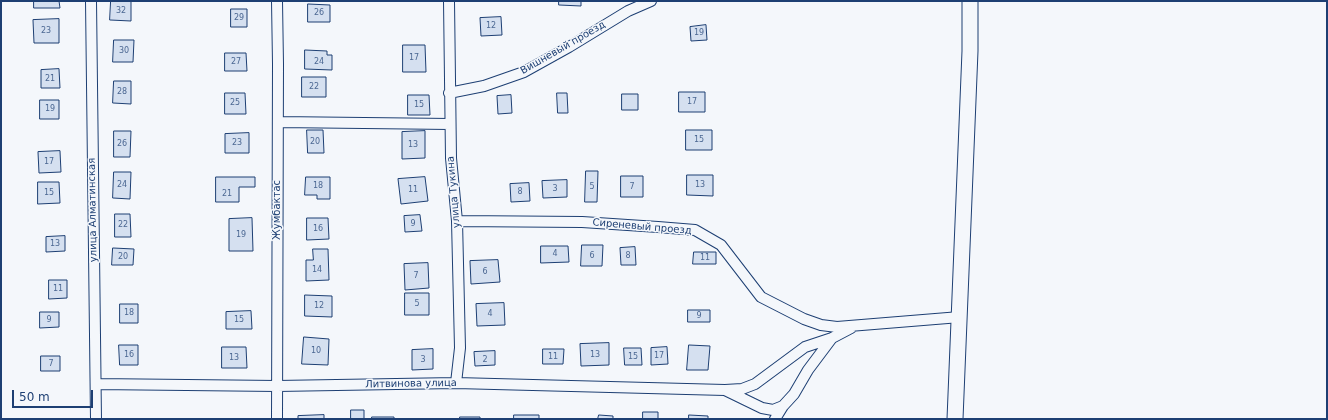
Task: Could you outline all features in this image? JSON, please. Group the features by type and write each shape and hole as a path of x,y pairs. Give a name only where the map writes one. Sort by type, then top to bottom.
{"main road":[{"path":"956,419 970,51 970,1"}],"street":[{"name":"улица Алматинская","path":"91,1 96,419"},
{"name":"Жумбактас","path":"277,1 277,419"},
{"name":"улица Тукина","path":"449,1 451,158 457,221 460,348 456,383"},
{"name":"Вишневый проезд","path":"450,93 484,86 524,72 569,48 628,11 651,1"},
{"path":"278,122 450,124"},
{"name":"Сиреневый проезд","path":"457,221 582,222 658,226 696,230 721,245 761,297 804,319 821,325 837,327 960,318"},
{"path":"775,419 783,406 794,394 808,370 832,338 856,325"},
{"name":"Литвинова улица","path":"96,384 277,386 456,383 725,390 742,389 755,384 805,347 832,338"},
{"path":"725,390 762,408 773,410 783,406"}],"building":[{"path":"34,1 59,1 60,8 34,8"},
{"path":"111,1 131,1 131,21 110,20"},
{"path":"559,1 581,1 581,6 559,5"},
{"path":"308,4 330,5 330,22 308,22"},
{"path":"231,9 247,9 247,27 231,27"},
{"path":"501,17 502,35 481,36 480,18"},
{"path":"59,19 59,43 34,43 33,20"},
{"path":"706,25 707,40 691,41 690,27"},
{"path":"114,40 134,40 133,62 113,62"},
{"path":"403,45 425,45 426,72 403,72"},
{"path":"305,50 327,51 327,55 332,55 332,70 305,69"},
{"path":"225,53 246,53 247,71 225,71"},
{"path":"59,69 60,88 41,88 41,70"},
{"path":"302,77 326,77 326,97 302,97"},
{"path":"114,81 131,81 131,104 113,103"},
{"path":"679,92 705,92 705,112 679,112"},
{"path":"225,93 245,93 246,114 225,114"},
{"path":"557,93 567,93 568,113 558,113"},
{"path":"622,94 638,94 638,110 622,110"},
{"path":"408,95 429,95 430,115 408,115"},
{"path":"511,95 512,113 498,114 497,96"},
{"path":"40,100 59,100 59,119 40,119"},
{"path":"307,130 323,130 324,153 308,153"},
{"path":"686,130 712,130 712,150 686,150"},
{"path":"114,131 131,131 130,157 114,157"},
{"path":"425,131 425,158 402,159 402,132"},
{"path":"249,133 249,153 225,153 225,134"},
{"path":"60,151 61,172 39,173 38,152"},
{"path":"586,171 598,171 597,202 585,202"},
{"path":"114,172 131,172 130,199 113,198"},
{"path":"687,175 713,175 713,196 687,195"},
{"path":"621,176 643,176 643,197 621,197"},
{"path":"216,177 255,177 255,187 239,187 239,202 216,202"},
{"path":"306,177 330,177 330,199 317,199 317,195 305,195"},
{"path":"425,177 428,201 401,204 398,179"},
{"path":"567,180 567,197 543,198 542,181"},
{"path":"38,182 59,182 60,203 38,204"},
{"path":"529,183 530,201 511,202 510,184"},
{"path":"115,214 130,214 131,237 115,237"},
{"path":"420,215 422,231 405,232 404,216"},
{"path":"252,218 253,251 229,251 229,219"},
{"path":"307,218 328,218 329,239 307,240"},
{"path":"65,236 65,251 46,252 46,237"},
{"path":"582,245 603,245 602,266 581,266"},
{"path":"541,246 568,246 569,262 541,263"},
{"path":"635,247 636,265 621,265 620,248"},
{"path":"113,248 134,249 133,265 112,265"},
{"path":"313,249 328,249 329,280 306,281 306,260 313,260"},
{"path":"694,252 716,252 716,264 693,264"},
{"path":"498,260 500,282 471,284 470,261"},
{"path":"428,263 429,288 405,290 404,264"},
{"path":"49,280 67,280 67,298 49,299"},
{"path":"405,293 429,293 429,315 405,315"},
{"path":"305,295 332,296 332,317 305,316"},
{"path":"504,303 505,325 477,326 476,304"},
{"path":"120,304 138,304 138,323 120,323"},
{"path":"688,310 710,310 710,322 688,322"},
{"path":"251,311 252,329 226,329 226,312"},
{"path":"40,312 59,312 59,327 40,328"},
{"path":"304,337 329,339 328,365 302,364"},
{"path":"609,343 609,365 581,366 580,344"},
{"path":"119,345 138,345 138,365 120,365"},
{"path":"689,345 710,346 708,370 687,370"},
{"path":"222,347 246,347 247,368 222,368"},
{"path":"667,347 668,364 651,365 651,348"},
{"path":"624,348 641,348 642,365 625,365"},
{"path":"433,349 433,369 412,370 412,350"},
{"path":"543,349 564,349 563,364 543,364"},
{"path":"495,351 495,365 475,366 474,352"},
{"path":"41,356 60,356 60,371 41,371"},
{"path":"351,410 364,410 364,419 351,419"},
{"path":"643,412 658,412 658,419 643,419"},
{"path":"324,415 324,419 298,419 298,416"},
{"path":"514,415 539,415 539,419 514,419"},
{"path":"599,415 613,416 613,419 598,419"},
{"path":"689,415 708,416 708,419 689,419"},
{"path":"372,417 394,417 394,419 372,419"},
{"path":"460,417 480,417 480,419 460,419"}]}
